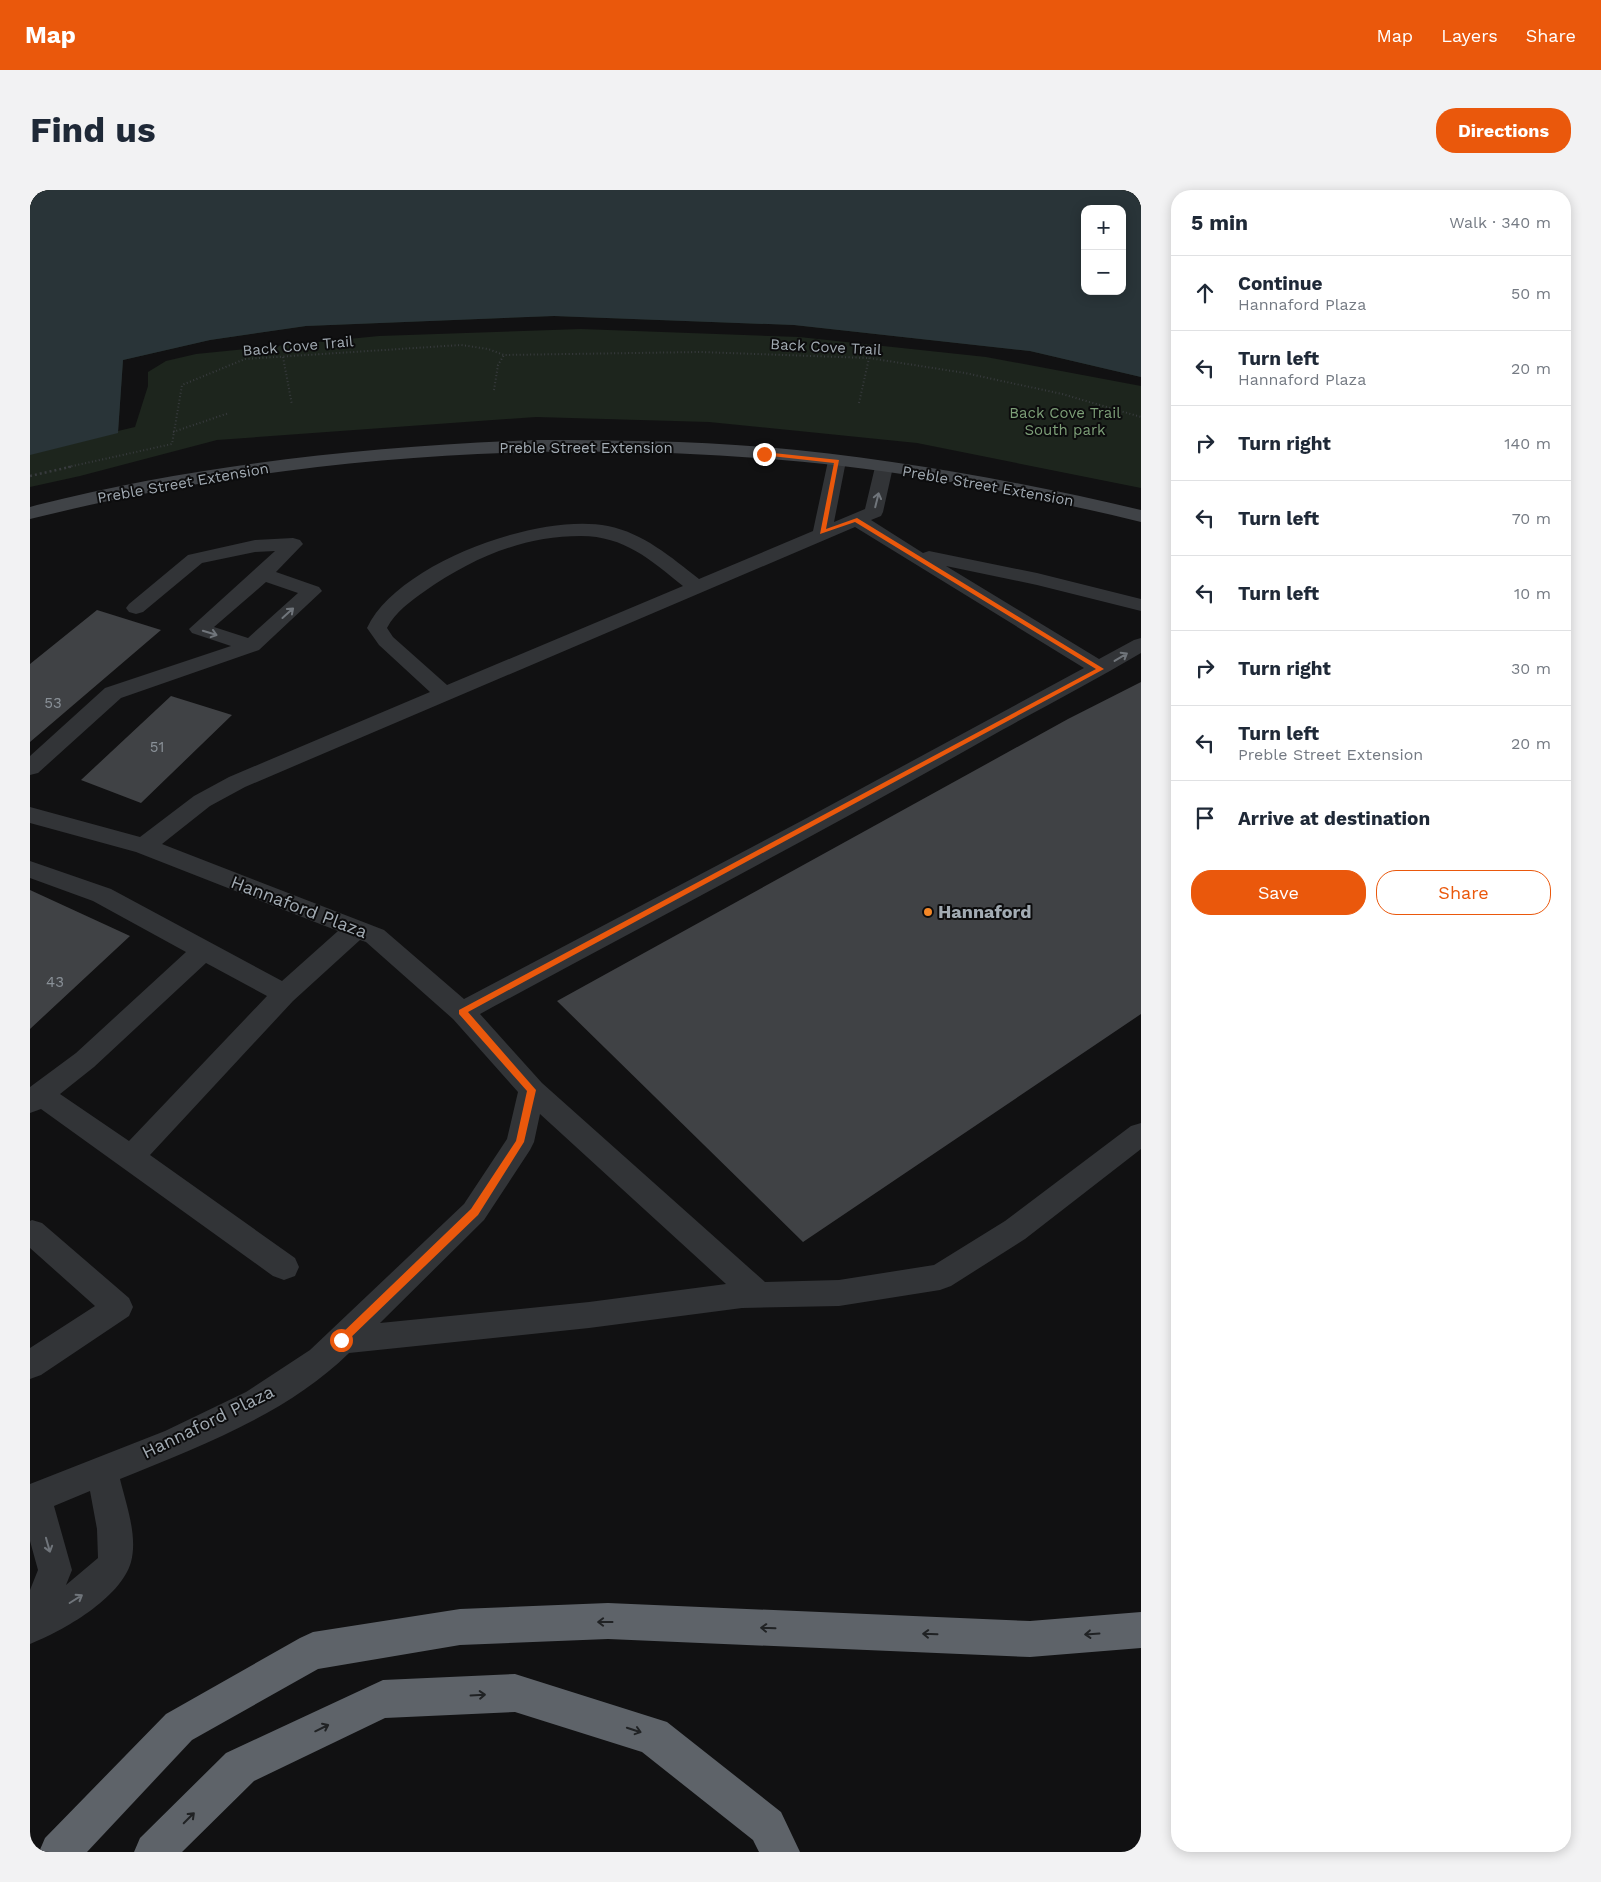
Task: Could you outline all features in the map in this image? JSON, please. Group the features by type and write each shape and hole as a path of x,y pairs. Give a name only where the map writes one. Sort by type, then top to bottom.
{"highway":[{"path":"59,1852 179,1727 313,1652 460,1626 598,1622 1030,1638 1141,1630"},
{"path":"154,1852 240,1768 383,1699 515,1693 653,1736 767,1826 780,1852"}],"main road":[{"name":"Preble Street Extension","path":"30,513 122,493 237,472 377,456 492,448 580,446 678,449 837,461 939,474 1000,485 1141,516"}],"lane":[{"path":"822,532 837,461"},
{"path":"144,846 202,801 237,782 822,532 874,512 884,467"},
{"path":"855,519 1100,669"},
{"path":"444,694 386,641 377,628 381,618 402,598 448,565 476,552 524,535 585,530 611,532 651,551 696,586"},
{"path":"136,608 195,559 255,546 294,544 263,574 199,629 252,646"},
{"path":"914,554 1019,575 1141,604"},
{"path":"30,768 113,693 252,646 312,591 263,574"},
{"path":"462,1012 1100,669 1141,644"},
{"name":"Hannaford Plaza","path":"30,815 144,846 375,936 462,1012 532,1090 520,1142 474,1212 321,1360 256,1402 176,1441 32,1499"},
{"path":"30,869 102,895 284,994"},
{"path":"132,1157 284,994 357,929"},
{"path":"204,950 84,1060 35,1098 132,1157 284,1267"},
{"path":"532,1090 759,1295"},
{"path":"341,1340 759,1295 839,1293 940,1277 1015,1230 1141,1134"},
{"path":"30,1234 32,1232 118,1307 30,1365"},
{"path":"32,1626 94,1587 114,1563 114,1532 101,1470"},
{"path":"32,1499 55,1570 32,1626"}],"path":[{"name":"Back Cove Trail","path":"30,476 172,444 172,432 182,385 245,359 461,345 488,349 504,355 700,352 869,358 965,373 1062,394 1141,417"},
{"path":"494,390 498,365 504,355"},
{"path":"283,357 292,406"},
{"path":"859,403 869,358"},
{"path":"172,432 229,413"}],"green space":[{"name":"Back Cove Trail South park","path":"30,190 1141,190 1141,377 1030,351 794,325 554,316 306,326 210,340 123,360 118,431 135,427 148,386 148,372 166,361 196,354 379,336 581,329 799,337 986,357 1141,386 1141,488 917,443 709,422 536,417 217,440 80,476 30,487"}],"shaded area":[{"path":"30,190 1141,190 1141,377 1030,351 794,325 554,316 306,326 210,340 123,360 118,433 30,455"}],"building":[{"path":"97,610 161,630 30,742 30,664"},
{"path":"1141,682 1141,1014 803,1242 557,1001 1068,719"},
{"path":"171,696 232,715 141,803 81,780"},
{"path":"30,890 130,936 30,1029"}],"place":[{"name":"Hannaford","path":"928,912"}],"route":[{"path":"341,1340 474,1212 520,1142 532,1090 462,1012 1100,669 855,519 822,532 837,461 764,454"}]}
